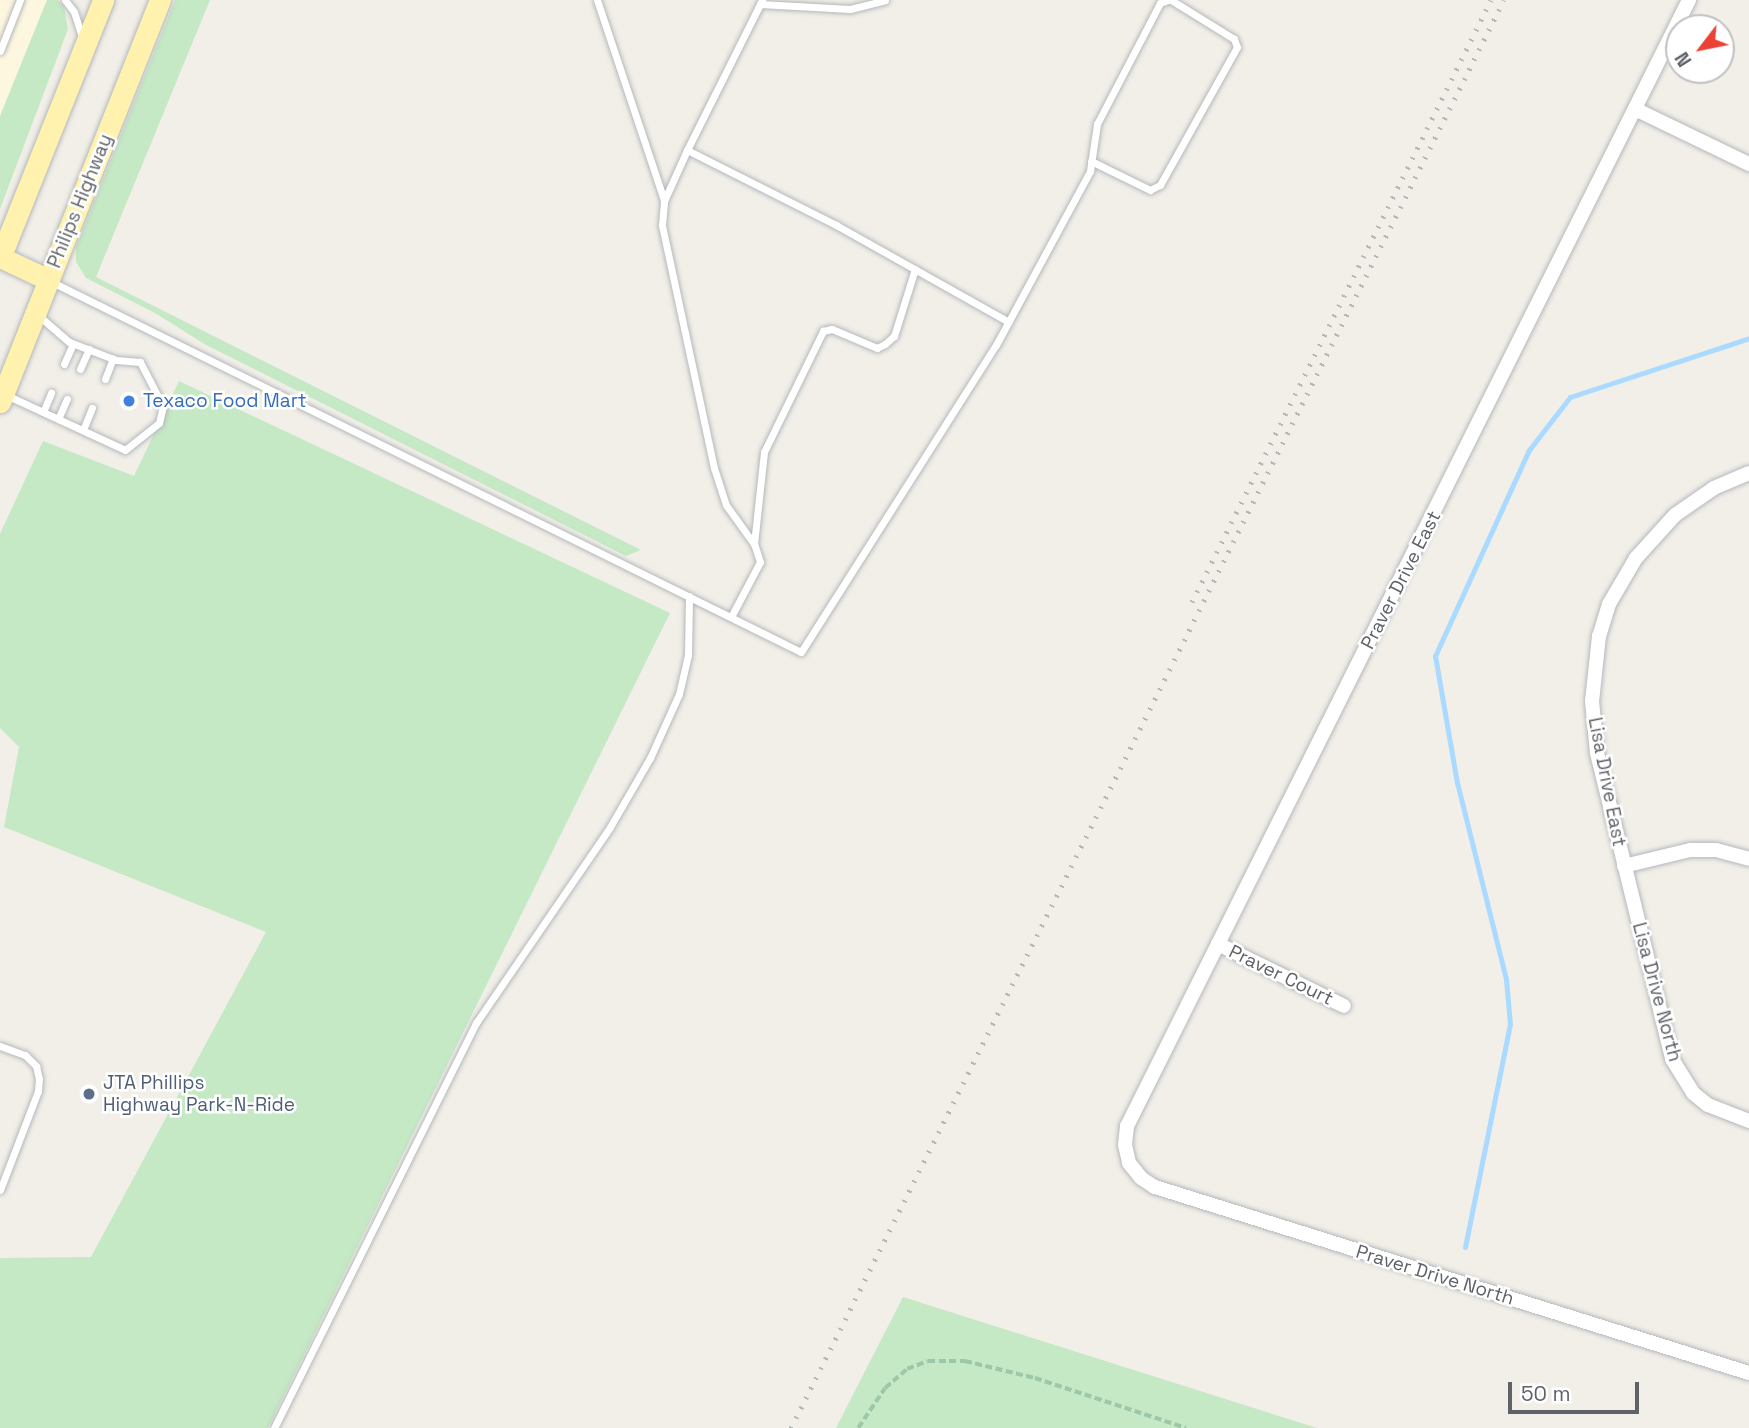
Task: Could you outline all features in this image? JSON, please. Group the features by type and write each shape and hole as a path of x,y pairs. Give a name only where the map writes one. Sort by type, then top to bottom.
{"main road":[{"path":"49,280 0,258 103,0"},
{"name":"Philips Highway","path":"2,398 160,0"}],"street":[{"name":"Praver Drive East","path":"1129,1163 1125,1145 1127,1126 1689,0"},
{"path":"1635,109 1749,164"},
{"name":"Lisa Drive East","path":"1624,866 1597,753 1592,701 1599,636 1609,604 1636,558 1665,524 1714,488 1749,473"},
{"path":"1624,866 1690,850 1716,850 1749,859"},
{"name":"Lisa Drive North","path":"1624,866 1672,1059 1687,1085 1708,1105 1749,1121"},
{"name":"Praver Court","path":"1218,944 1343,1006"},
{"name":"Praver Drive North","path":"1129,1163 1141,1178 1155,1187 1749,1373"}],"lane":[{"path":"0,51 20,0"},
{"path":"65,0 74,12 85,47"},
{"path":"597,0 664,201"},
{"path":"732,615 760,562 754,544 726,505 713,468 662,225 664,201 760,1 850,9 884,0"},
{"path":"49,280 732,615 801,652 1009,322 1090,171 1091,162 1097,124 1160,3 1170,0 1234,39 1237,47 1160,185 1150,190 1091,162"},
{"path":"0,26 9,30"},
{"path":"687,149 915,269 1009,322"},
{"path":"754,544 764,452 823,331 832,329 877,348 885,344 894,336 915,269"},
{"path":"2,398 43,412 125,450 159,423 163,406 140,362 113,358 73,344 36,313"},
{"path":"64,364 73,344"},
{"path":"80,369 89,349"},
{"path":"105,379 113,358"},
{"path":"43,412 51,393"},
{"path":"58,419 67,399"},
{"path":"83,430 92,408"},
{"path":"274,1428 476,1023 610,827 650,758 679,694 688,655 689,596"},
{"path":"0,1046 25,1055 36,1066 39,1079 38,1091 0,1191"}],"path":[{"path":"858,1428 885,1388 908,1369 928,1361 965,1361 1035,1378 1186,1428"}],"shaded area":[{"path":"0,0 47,0 0,116"}],"green space":[{"path":"47,0 58,0 64,7 68,29 0,209 0,116"},
{"path":"175,0 210,0 96,277 641,550 626,556 206,345 155,313 86,278 76,262 76,247"},
{"path":"179,381 670,613 268,1428 0,1428 0,1258 91,1257 266,932 4,827 19,747 0,728 0,534 43,441 134,476"},
{"path":"903,1297 1317,1428 836,1428"}],"waterway":[{"path":"1465,1247 1510,1024 1506,979 1457,783 1435,656 1529,450 1570,397 1749,338"}],"railway":[{"path":"1192,602 1491,0"},
{"path":"791,1428 1504,0"}],"place":[{"name":"Texaco Food Mart","path":"129,401"},
{"name":"JTA Phillips Highway Park-N-Ride","path":"89,1094"}]}
